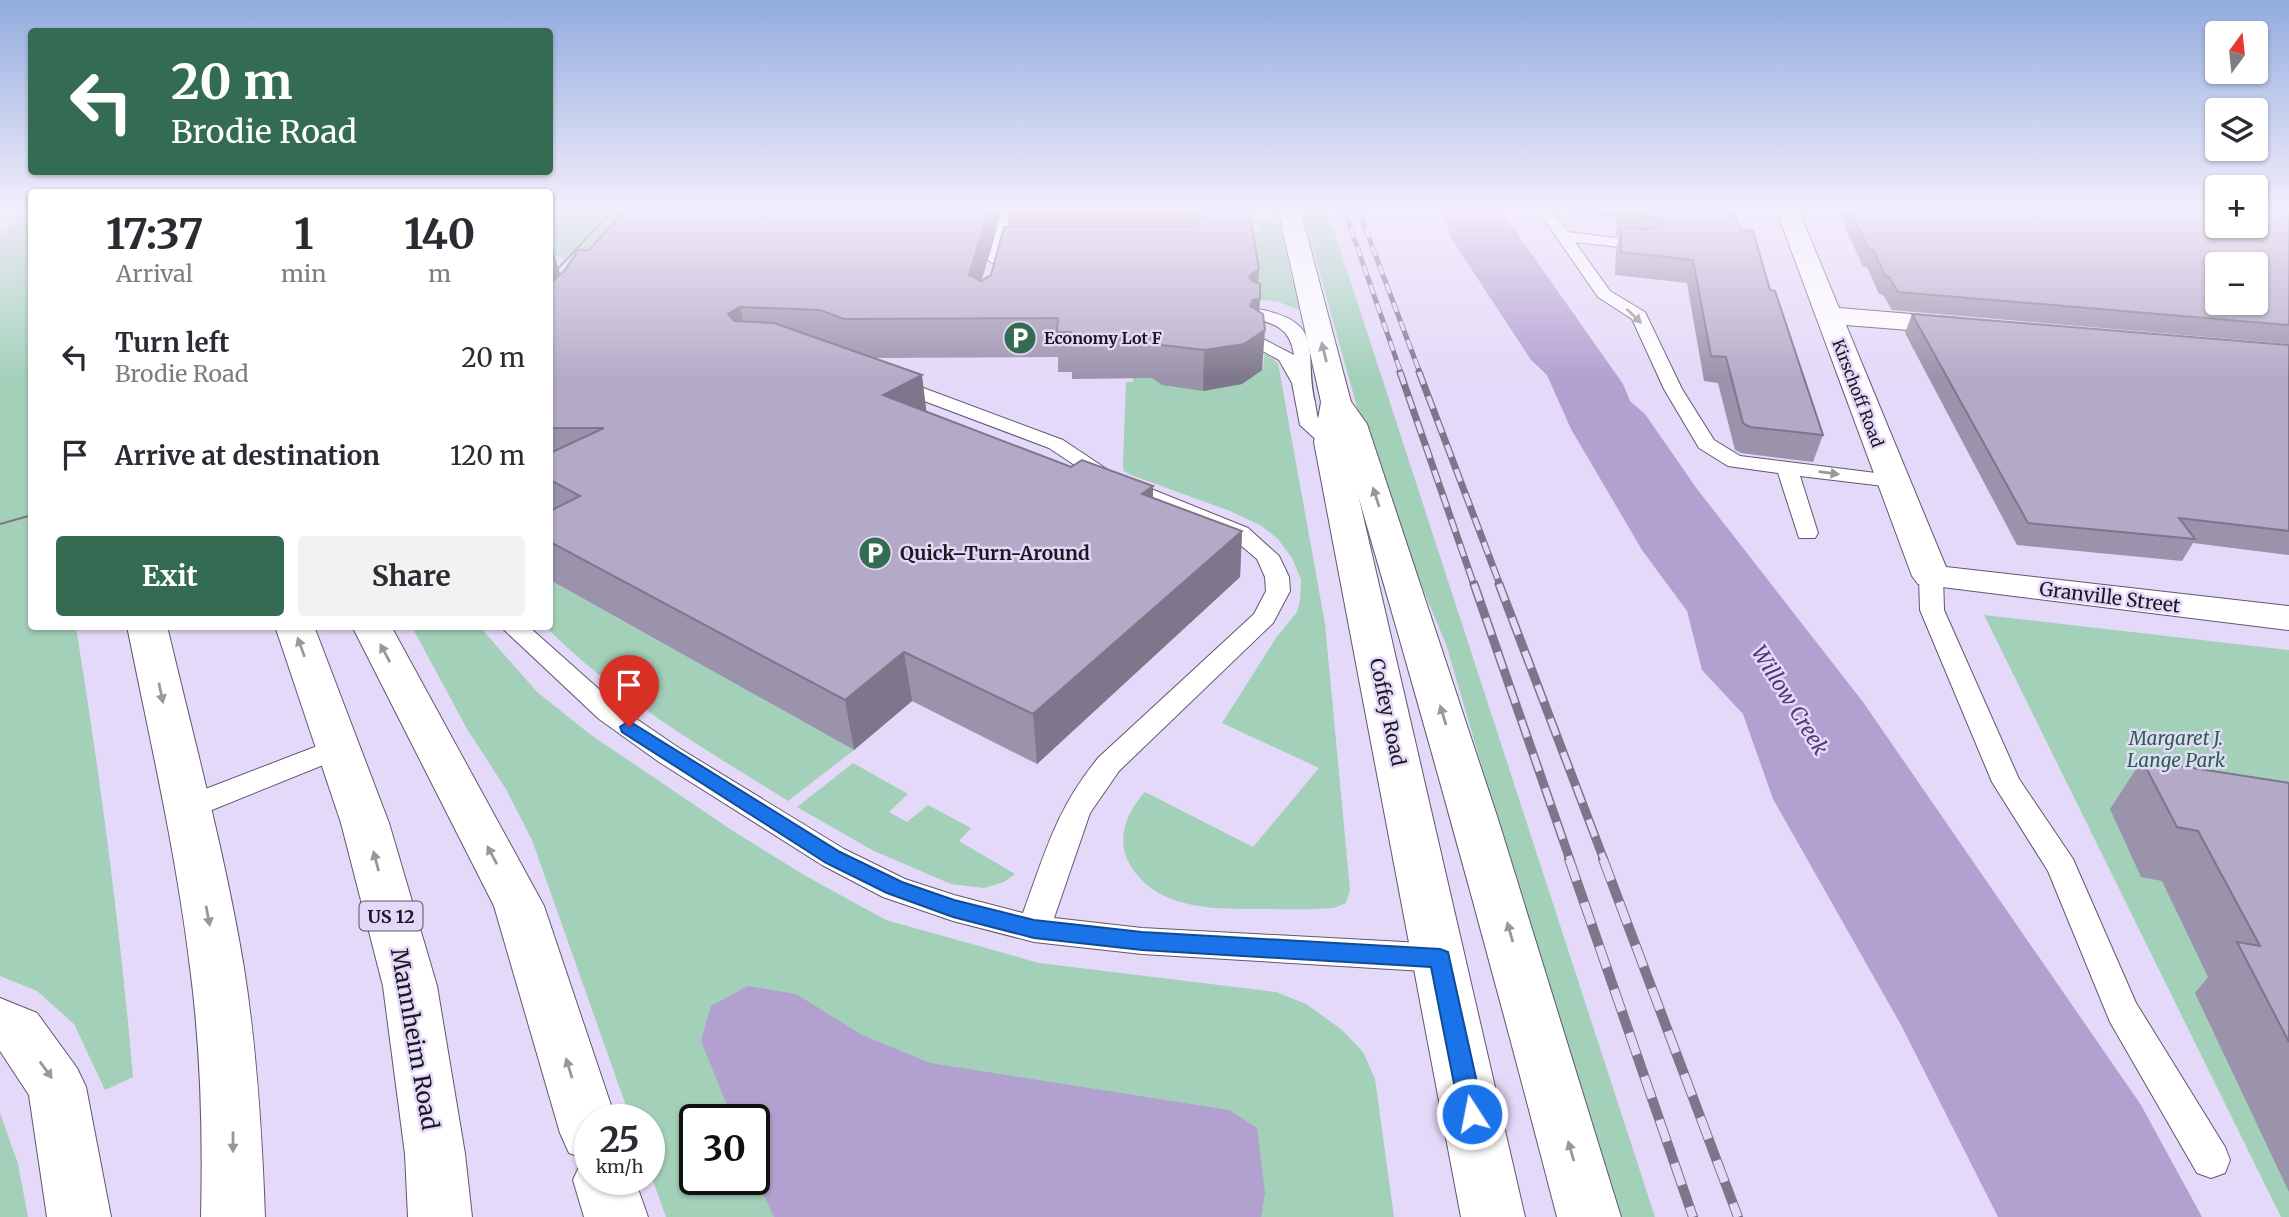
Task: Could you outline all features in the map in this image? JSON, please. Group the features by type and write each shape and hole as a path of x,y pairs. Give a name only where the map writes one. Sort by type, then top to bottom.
{"main road":[{"name":"Coffey Road","path":"1298,266 1322,409 1493,1217"},
{"name":"Kirschoff Road","path":"1809,266 1931,576"},
{"path":"1827,314 1990,328"},
{"path":"1322,409 1352,424 1505,916 1589,1217"},
{"name":"Granville Street","path":"1931,576 2289,618"},
{"path":"148,630 187,808 217,967 233,1131 233,1217"},
{"name":"Mannheim Road","path":"294,630 365,823 410,986 435,1154 440,1217"},
{"path":"373,630 519,906 581,1104"},
{"path":"0,1022 17,1030 57,1087 79,1217"},
{"path":"609,1195 616,1217"}],"lane":[{"path":"993,273 997,266"},
{"path":"1585,266 1604,294 1639,316 1673,389 1706,444 1735,462 1892,481"},
{"path":"1258,314 1288,322 1295,329 1322,409"},
{"path":"1259,344 1286,357 1322,409"},
{"path":"872,375 1056,444 1107,478 1218,522 1257,545 1273,564 1277,577 1278,591 1264,618 1109,764 1090,787 1075,812 1034,929"},
{"path":"1787,468 1807,533"},
{"path":"1931,576 1932,610 2006,782 2062,867 2122,1011 2211,1160"},
{"path":"516,630 609,713 680,762 833,857 894,888 953,908 1034,929 1142,941 1440,958"},
{"path":"187,808 338,748"}],"green space":[{"path":"0,266 28,266 28,630 76,630 116,908 133,1077 105,1090 74,1024 37,991 0,976"},
{"path":"587,266 605,266 600,270"},
{"path":"1250,266 1289,266 1299,310 1279,302 1256,299"},
{"path":"1318,266 1345,266 1655,1217 1614,1217 1446,644 1377,479"},
{"path":"1265,353 1278,363 1325,624 1350,890 1346,903 1334,908 1225,909 1187,904 1153,890 1139,877 1128,861 1123,842 1129,816 1145,792 1253,847 1319,768 1222,723 1276,638 1297,612 1301,580 1292,558 1277,538 1260,525 1230,511 1131,475 1124,471 1123,466 1126,382 1133,382 1134,370 1262,370"},
{"path":"553,582 854,750 788,801 662,721 573,653 549,630 553,630"},
{"name":"Margaret J. Lange Park","path":"1984,615 2289,650 2289,1217 2281,1217"},
{"path":"414,630 483,630 537,692 591,735 733,831 804,875 886,920 1039,963 1276,992 1306,1004 1341,1029 1363,1052 1375,1079 1394,1217 666,1217 658,1195 665,1195 665,1104 625,1104 532,840 506,789 467,729"},
{"path":"853,763 908,794 889,812 907,822 928,805 971,828 959,841 1015,874 1004,882 984,888 951,884 874,851 797,807"},
{"path":"0,1113 18,1164 28,1217 0,1217"}],"water":[{"name":"Willow Creek","path":"1469,266 1540,266 1623,384 1630,401 1645,414 1697,489 1863,702 2141,1105 2202,1217 1998,1217 1901,1025 1773,799 1743,714 1702,670 1687,611 1642,550 1571,429 1547,375 1531,360"},
{"path":"748,986 796,994 862,1035 930,1063 1229,1110 1257,1128 1265,1193 1261,1217 774,1217 764,1195 770,1195 770,1104 727,1104 701,1041 711,1006"}],"building":[{"name":"Quick–Turn-Around","path":"568,266 972,266 969,275 981,281 991,275 993,266 1258,266 1259,269 1249,276 1252,281 1260,284 1260,299 1253,300 1250,306 1263,314 1265,330 1244,344 1204,350 1162,345 1152,338 1071,339 1071,332 1057,332 1058,318 844,319 820,310 740,307 728,314 734,321 774,323 922,375 883,395 1071,467 1082,460 1153,486 1142,494 1242,531 1033,714 904,652 845,700 553,544 553,510 580,496 553,482 553,452 604,428 553,428 553,281"},
{"path":"1694,266 1763,266 1770,290 1775,291 1823,435 1750,427 1743,423 1726,357 1711,356"},
{"path":"1881,266 2205,266 2205,315 2268,315 2268,266 2289,266 2289,325 1898,292 1889,277 1886,277"},
{"path":"1912,314 2289,345 2289,531 2179,518 2195,539 2028,523"},
{"path":"2142,760 2289,783 2289,1042 2237,942 2260,946 2198,831 2177,827"}],"tram line":[{"path":"553,274 561,266"},
{"path":"0,524 28,516"}],"railway":[{"path":"1364,266 1401,373"},
{"path":"1379,266 1420,373"},
{"path":"1400,372 1474,585"},
{"path":"1419,372 1500,585"},
{"path":"1474,584 1570,860"},
{"path":"1499,584 1604,860"},
{"path":"1569,859 1693,1217"},
{"path":"1603,859 1738,1217"}],"place":[{"name":"Economy Lot F","path":"1020,338"},
{"name":"Quick–Turn-Around","path":"875,553"}],"route":[{"path":"629,727 668,755 833,857 894,888 953,908 1034,929 1142,941 1440,958 1472,1114"}]}
